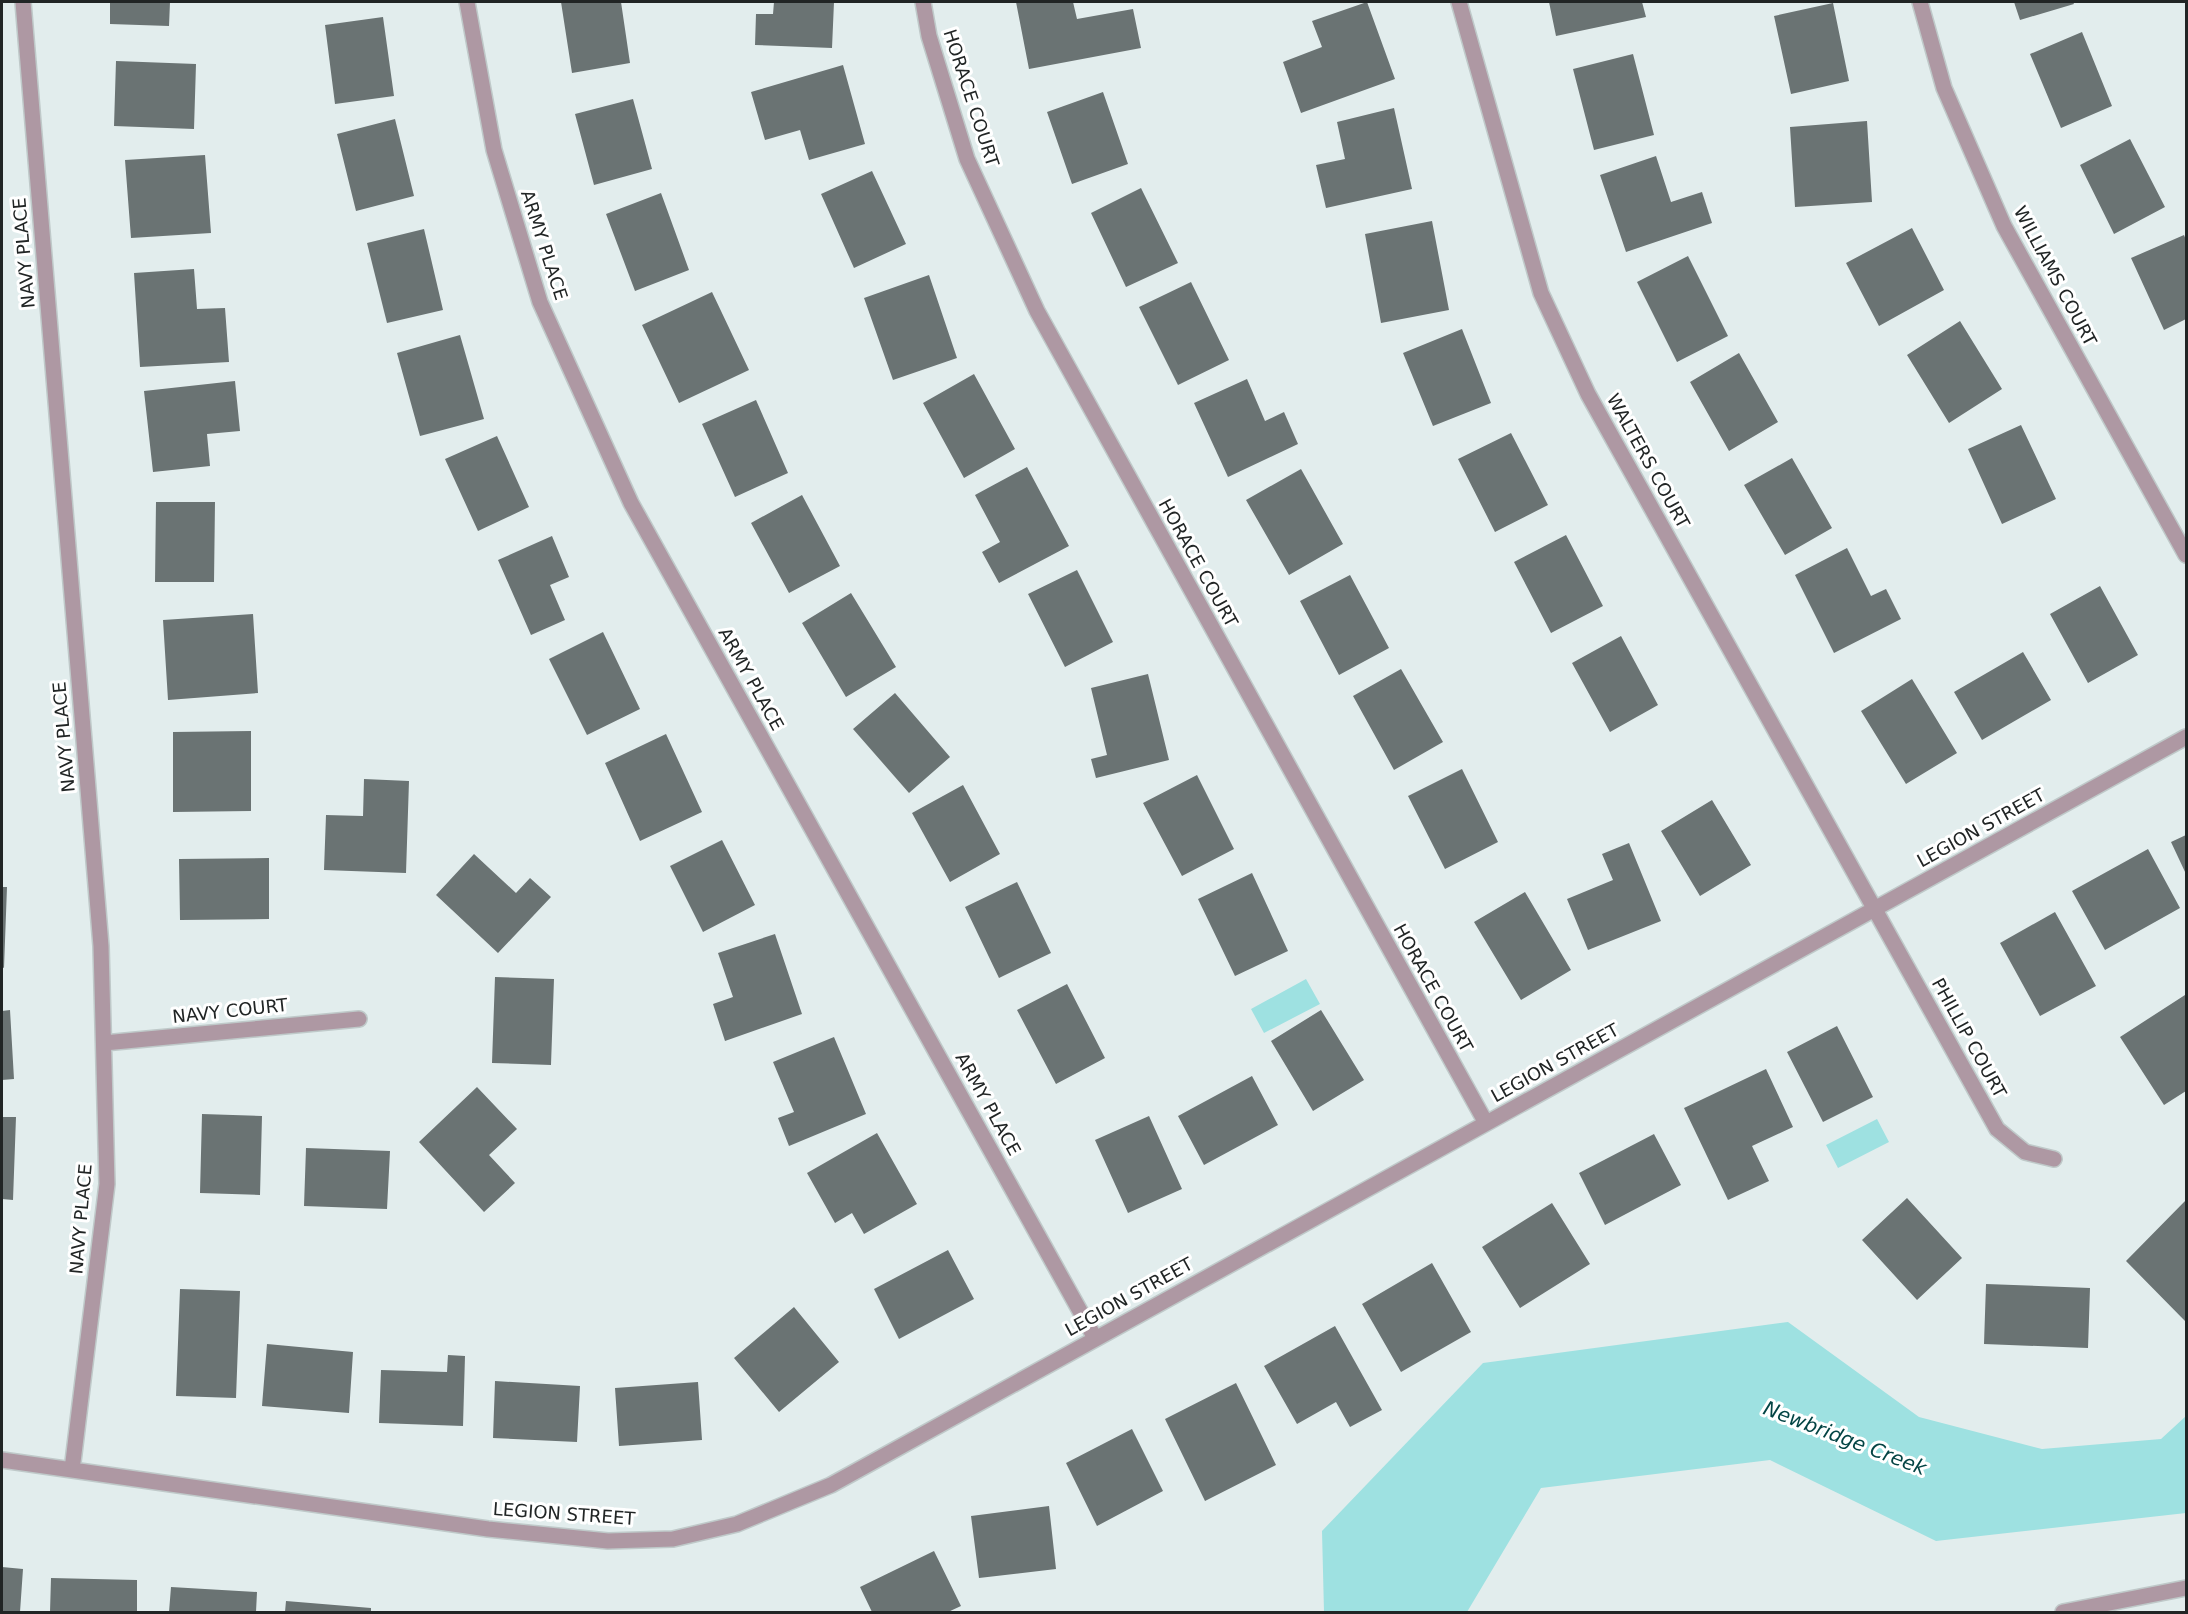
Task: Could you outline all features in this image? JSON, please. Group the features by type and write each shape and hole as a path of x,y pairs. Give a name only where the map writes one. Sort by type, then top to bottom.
{"street":[{"name":"NAVY PLACE","path":"23,2 101,946 107,1184 72,1470"},
{"name":"ARMY PLACE","path":"467,2 494,150 540,302 631,503 1095,1338"},
{"name":"HORACE COURT","path":"923,2 929,36 967,159 1037,311 1486,1123"},
{"name":"WALTERS COURT","path":"1459,2 1541,293 1588,394 1874,909"},
{"name":"WILLIAMS COURT","path":"1920,2 1944,88 2004,226 2187,555"},
{"name":"LEGION STREET","path":"2,1460 488,1528 608,1541 673,1539 737,1524 831,1485 2187,737"},
{"name":"PHILLIP COURT","path":"1874,909 1997,1129 2025,1152 2054,1160"},
{"name":"NAVY COURT","path":"104,1043 359,1019"},
{"path":"2063,1612 2187,1588"}],"water":[{"path":"1306,979 1320,1004 1264,1033 1251,1009"},
{"path":"1877,1119 1889,1142 1838,1168 1826,1145"},
{"name":"Newbridge Creek","path":"1788,1322 1919,1417 2042,1449 2161,1439 2186,1416 2186,1513 1936,1541 1770,1460 1541,1488 1467,1612 1324,1612 1322,1531 1483,1363"}],"building":[{"path":"110,2 170,2 169,26 110,24"},
{"path":"561,2 621,2 630,63 572,73"},
{"path":"774,2 834,2 832,48 755,45 756,14 773,14"},
{"path":"1016,2 1073,2 1077,19 1133,9 1141,48 1029,69"},
{"path":"1367,2 1395,79 1301,113 1283,62 1322,47 1312,21"},
{"path":"1549,2 1642,2 1646,17 1556,36"},
{"path":"2014,2 2073,2 2074,4 2020,20"},
{"path":"1833,3 1849,81 1791,94 1774,16"},
{"path":"383,17 394,96 335,104 325,25"},
{"path":"2082,32 2112,106 2061,128 2030,54"},
{"path":"1633,54 1654,135 1594,150 1573,69"},
{"path":"116,61 196,64 194,129 114,126"},
{"path":"843,65 865,144 809,160 800,130 765,140 751,92"},
{"path":"1103,92 1128,164 1072,184 1047,112"},
{"path":"633,99 652,169 594,185 575,114"},
{"path":"1394,108 1412,189 1326,208 1316,165 1345,159 1337,122"},
{"path":"395,119 414,196 356,211 337,134"},
{"path":"1867,121 1872,202 1795,207 1790,127"},
{"path":"2130,139 2165,207 2114,234 2080,165"},
{"path":"205,155 211,233 131,238 125,160"},
{"path":"1656,156 1671,202 1702,192 1712,223 1626,252 1600,175"},
{"path":"872,171 906,244 854,268 821,194"},
{"path":"1141,188 1178,263 1126,287 1091,213"},
{"path":"661,193 689,270 635,291 606,214"},
{"path":"1432,221 1449,310 1381,323 1365,234"},
{"path":"1912,228 1944,290 1879,326 1846,263"},
{"path":"424,229 443,310 387,323 367,243"},
{"path":"2184,235 2186,240 2186,319 2164,330 2131,258"},
{"path":"1688,256 1728,336 1677,362 1637,282"},
{"path":"194,269 197,309 225,308 229,362 140,367 134,273"},
{"path":"929,275 957,358 893,380 864,298"},
{"path":"1191,282 1229,360 1178,385 1139,307"},
{"path":"712,292 749,370 679,403 642,325"},
{"path":"1960,321 2002,389 1949,423 1907,355"},
{"path":"1462,329 1491,403 1433,426 1403,353"},
{"path":"460,335 484,419 420,436 397,353"},
{"path":"1739,353 1778,422 1729,451 1690,382"},
{"path":"974,374 1015,449 964,478 923,403"},
{"path":"1247,379 1265,421 1284,412 1298,444 1228,477 1194,403"},
{"path":"235,381 240,431 207,434 210,466 153,472 144,391"},
{"path":"756,400 788,473 735,497 702,424"},
{"path":"2021,425 2056,499 2002,524 1968,449"},
{"path":"1511,433 1548,505 1495,532 1458,459"},
{"path":"497,436 529,507 478,531 445,459"},
{"path":"1792,458 1832,528 1785,555 1744,485"},
{"path":"1027,467 1069,546 999,583 982,552 1000,542 975,495"},
{"path":"1301,469 1343,544 1289,575 1246,500"},
{"path":"802,495 840,566 789,593 751,523"},
{"path":"156,502 215,502 214,582 155,582"},
{"path":"1566,535 1603,606 1551,633 1514,562"},
{"path":"552,536 569,577 550,585 565,620 531,635 498,560"},
{"path":"1847,548 1871,596 1886,589 1901,619 1834,653 1795,575"},
{"path":"1077,570 1113,642 1065,667 1028,594"},
{"path":"1350,575 1389,648 1339,675 1300,601"},
{"path":"2100,586 2138,655 2088,683 2050,614"},
{"path":"851,593 896,667 846,697 802,623"},
{"path":"253,614 258,693 168,700 163,620"},
{"path":"603,632 640,709 587,735 549,659"},
{"path":"1621,636 1658,705 1610,732 1572,663"},
{"path":"2023,652 2051,700 1982,740 1954,692"},
{"path":"1401,669 1443,742 1394,770 1353,696"},
{"path":"1148,674 1169,760 1096,778 1091,759 1107,755 1091,688"},
{"path":"1912,679 1957,753 1906,784 1861,711"},
{"path":"895,693 950,757 909,793 853,729"},
{"path":"251,731 251,811 173,812 173,732"},
{"path":"666,734 702,812 640,841 605,763"},
{"path":"1462,769 1498,842 1445,869 1408,796"},
{"path":"1197,775 1234,849 1182,876 1143,803"},
{"path":"364,779 409,781 406,873 324,870 326,815 363,816"},
{"path":"963,785 1000,854 950,882 912,813"},
{"path":"1712,800 1751,865 1700,896 1661,831"},
{"path":"2186,835 2186,874 2171,842"},
{"path":"722,840 755,905 703,932 670,866"},
{"path":"1629,843 1661,921 1588,950 1567,899 1613,880 1602,854"},
{"path":"2148,849 2180,908 2105,950 2072,891"},
{"path":"474,854 516,893 530,878 551,897 498,953 436,895"},
{"path":"269,858 269,919 180,920 179,859"},
{"path":"1252,873 1288,951 1235,976 1198,899"},
{"path":"1017,882 1051,953 999,978 965,907"},
{"path":"2,887 7,887 4,968 2,967"},
{"path":"1525,892 1571,970 1521,1000 1474,922"},
{"path":"2055,912 2096,986 2040,1016 2000,943"},
{"path":"775,934 802,1014 725,1041 713,1004 733,997 718,953"},
{"path":"495,977 554,979 551,1065 492,1063"},
{"path":"1067,984 1105,1058 1056,1084 1017,1010"},
{"path":"2185,995 2186,1091 2164,1105 2120,1037"},
{"path":"10,1010 14,1079 2,1080 2,1011"},
{"path":"1321,1010 1364,1080 1313,1111 1271,1041"},
{"path":"1837,1026 1873,1097 1823,1122 1787,1052"},
{"path":"834,1037 866,1114 789,1146 778,1118 794,1112 773,1062"},
{"path":"1766,1069 1793,1127 1752,1146 1769,1181 1728,1200 1684,1108"},
{"path":"1252,1076 1278,1125 1204,1165 1178,1116"},
{"path":"477,1087 517,1129 489,1155 515,1183 484,1212 419,1142"},
{"path":"202,1114 262,1116 260,1195 200,1193"},
{"path":"1149,1116 1182,1189 1128,1213 1095,1140"},
{"path":"2,1117 16,1117 13,1200 2,1199"},
{"path":"877,1133 917,1204 864,1234 852,1213 835,1223 807,1173"},
{"path":"1654,1134 1681,1185 1605,1225 1579,1173"},
{"path":"306,1148 390,1151 387,1209 304,1206"},
{"path":"1907,1198 1962,1258 1917,1300 1862,1240"},
{"path":"2186,1200 2186,1322 2126,1261"},
{"path":"1552,1203 1590,1264 1520,1308 1482,1247"},
{"path":"948,1250 974,1299 899,1339 874,1289"},
{"path":"1432,1263 1471,1332 1401,1372 1362,1304"},
{"path":"1986,1284 2090,1288 2088,1348 1984,1344"},
{"path":"180,1289 240,1291 236,1398 176,1396"},
{"path":"794,1307 839,1362 779,1412 734,1358"},
{"path":"1335,1326 1382,1410 1350,1427 1336,1402 1297,1424 1264,1366"},
{"path":"267,1344 353,1352 349,1413 262,1406"},
{"path":"448,1355 465,1356 463,1426 379,1423 381,1370 447,1372"},
{"path":"495,1381 580,1386 577,1442 493,1438"},
{"path":"698,1382 702,1440 619,1446 615,1388"},
{"path":"1236,1383 1276,1465 1205,1501 1165,1419"},
{"path":"1132,1429 1163,1491 1097,1526 1066,1463"},
{"path":"1049,1506 1056,1569 979,1578 971,1516"},
{"path":"934,1551 961,1606 948,1612 872,1612 860,1587"},
{"path":"2,1567 23,1569 20,1612 2,1612"},
{"path":"51,1578 137,1580 137,1612 50,1612"},
{"path":"171,1587 257,1592 256,1612 169,1612"},
{"path":"286,1601 371,1608 371,1612 285,1612"}]}
